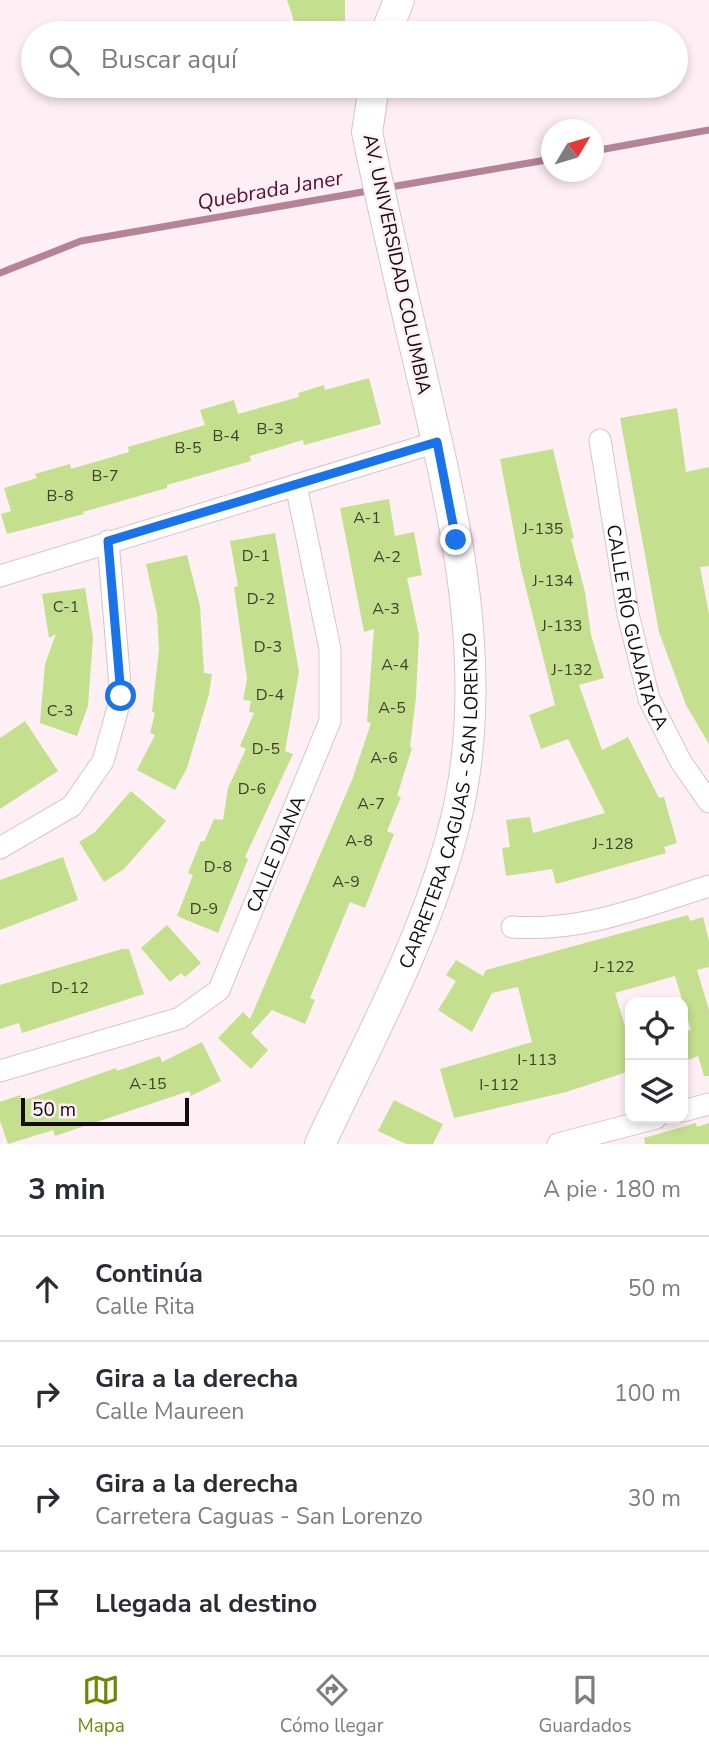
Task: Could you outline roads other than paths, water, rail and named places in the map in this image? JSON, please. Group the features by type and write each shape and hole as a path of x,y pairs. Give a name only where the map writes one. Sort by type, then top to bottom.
{"main road":[{"path":"391,21 399,0"},
{"name":"AV. UNIVERSIDAD COLUMBIA","path":"372,98 368,132 391,245 437,442"},
{"name":"CARRETERA CAGUAS - SAN LORENZO","path":"320,1144 429,903 455,823 466,763 471,704 468,625 437,442"}],"street":[{"name":"CALLE RÍO GUAJATACA","path":"600,440 628,614 649,699 681,762 709,802"},
{"path":"0,576 437,442"},
{"name":"CALLE DIANA","path":"0,1071 180,1018 219,990 330,721 330,649 296,485"},
{"path":"0,848 72,806 103,761 121,696 108,541"},
{"path":"512,927 547,929 593,923 709,886"},
{"path":"688,1110 709,1104"},
{"path":"558,1144 637,1123"}],"waterway":[{"name":"Quebrada Janer","path":"604,149 709,130"},
{"name":"Quebrada Janer","path":"385,188 541,161"},
{"name":"Quebrada Janer","path":"0,273 81,241 374,190"}]}
